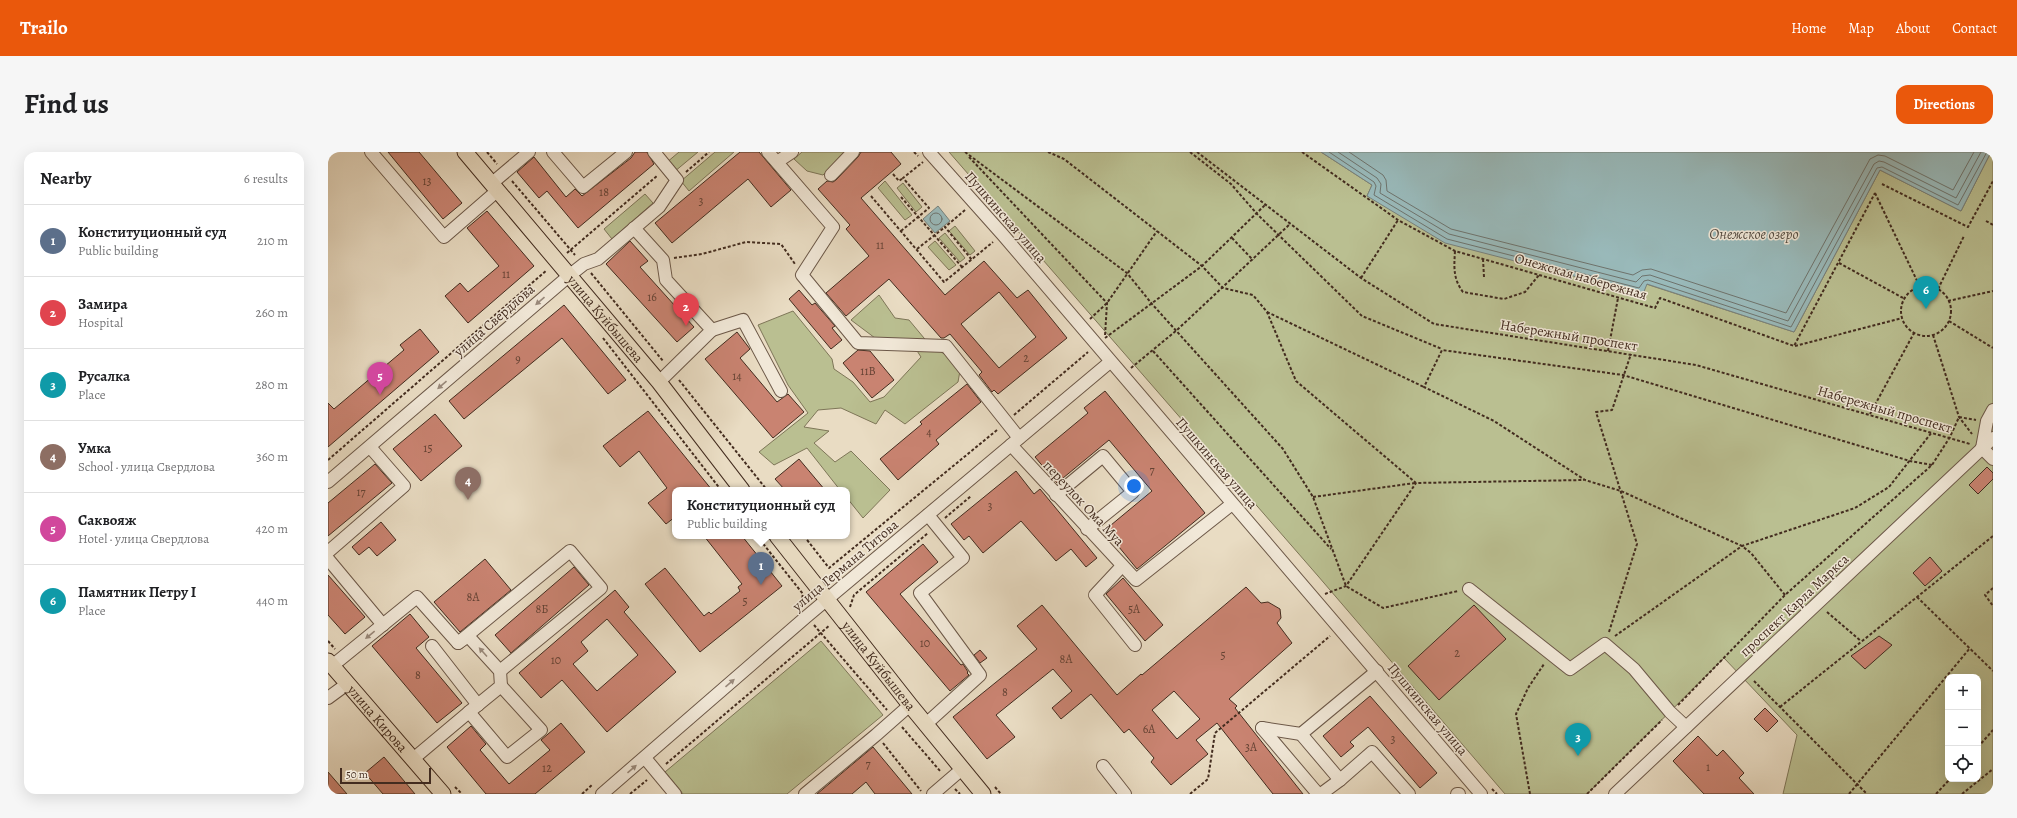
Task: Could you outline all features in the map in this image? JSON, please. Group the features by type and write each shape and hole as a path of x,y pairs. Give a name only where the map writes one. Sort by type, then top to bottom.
{"main road":[{"name":"улица Куйбышева","path":"465,152 570,275 658,382 740,487"},
{"name":"улица Куйбышева","path":"779,539 910,705 983,794"},
{"name":"улица Кирова","path":"330,664 443,794"}],"street":[{"path":"371,152 444,237 494,187 504,172 529,152"},
{"path":"554,152 583,187 626,152"},
{"path":"654,152 663,162"},
{"path":"768,152 833,227 802,275"},
{"path":"776,162 792,152"},
{"path":"830,175 853,152"},
{"name":"Пушкинская улица","path":"930,154 1002,235 1377,671 1478,793"},
{"name":"улица Свердлова","path":"328,482 570,275 584,264 598,259 659,207 677,180 663,162"},
{"path":"634,228 663,260 666,280 712,330"},
{"name":"переулок Ома Муа","path":"802,275 858,343 946,346 1015,442 1056,495 1136,580 1232,504"},
{"path":"658,382 712,330 743,320 781,391"},
{"name":"улица Германа Титова","path":"602,794 806,617 1110,362"},
{"path":"1993,410 1986,422 1982,448 1993,459"},
{"name":"проспект Карла Маркса","path":"1615,794 1993,438"},
{"path":"328,552 404,486 370,447"},
{"path":"1056,495 1103,456 1133,492 1087,529"},
{"path":"926,724 980,675 920,594 963,558 928,515"},
{"path":"330,664 383,625 417,597 458,643 570,551 601,588 500,671"},
{"path":"328,560 383,625"},
{"path":"1122,566 1095,595 1135,645"},
{"path":"1469,589 1570,669 1605,644 1634,669 1670,712 1686,727"},
{"path":"432,646 507,758 541,730 500,686 500,671 468,636"},
{"path":"1301,734 1377,671"},
{"path":"328,698 347,684"},
{"path":"413,759 500,686"},
{"path":"805,794 910,705"},
{"path":"1318,794 1262,728 1301,734 1340,780"},
{"path":"1321,794 1340,780 1372,752 1409,794"},
{"path":"645,758 675,794"},
{"path":"1103,766 1125,794"},
{"path":"933,794 962,769"}],"path":[{"path":"487,152 570,250 584,264"},
{"path":"688,171 709,152"},
{"path":"1048,152 1064,159 1157,231 1202,266 1223,288 1253,295 1267,312 1296,381 1416,482"},
{"path":"1190,152 1232,184 1257,214 1362,316 1442,350 1624,375 1910,461 1932,465"},
{"name":"Набережный проспект","path":"1197,152 1361,278 1434,324 1696,365 1950,437 1982,448"},
{"name":"Онежская набережная","path":"1302,152 1398,220 1455,251 1656,308 1660,298 1794,346"},
{"path":"965,153 1107,303 1105,338 1202,266 1265,205"},
{"path":"965,153 1127,273 1152,304 1283,448 1313,497 1346,586 1383,608 1469,589"},
{"path":"893,174 899,181 930,154"},
{"path":"328,460 658,174 663,162"},
{"path":"901,231 929,208 903,178"},
{"path":"1882,184 1968,228 1993,181"},
{"path":"1794,346 1876,193 1920,287"},
{"path":"871,196 944,282 1002,235"},
{"path":"901,197 962,268"},
{"path":"917,249 966,209"},
{"path":"1361,278 1398,220"},
{"path":"1986,221 1993,225"},
{"path":"1130,369 1177,330 1290,224"},
{"path":"945,227 972,260"},
{"path":"1090,320 1107,303 1157,231"},
{"path":"1938,289 1964,236"},
{"path":"1232,238 1253,260"},
{"path":"663,260 702,254 746,242 781,244 802,275"},
{"path":"1455,251 1454,268 1457,284 1463,292 1504,299 1525,292 1539,275"},
{"path":"1483,259 1484,277"},
{"path":"1839,263 1905,298"},
{"path":"1926,286 1938,289 1948,301 1950,314 1948,321 1945,327 1933,335 1920,335 1914,333 1909,329 1902,318 1901,311 1905,298 1920,287 1926,286"},
{"path":"1948,301 1993,291"},
{"path":"1608,351 1618,298"},
{"path":"1267,312 1494,421 1585,480 1621,491 1742,546 1752,553 1785,596"},
{"path":"1794,346 1902,318"},
{"path":"1948,321 1993,348"},
{"path":"1870,415 1914,333"},
{"path":"1933,335 1960,417 1982,448"},
{"path":"601,336 719,487"},
{"path":"1424,387 1442,350"},
{"path":"1152,351 1333,551"},
{"path":"1605,644 1637,544 1596,412 1612,410 1631,354"},
{"path":"1724,658 1785,596 1932,465 1950,437 1960,417"},
{"path":"1605,644 1742,546 1855,508 1889,488 1932,432"},
{"path":"1313,497 1416,482 1585,480"},
{"path":"1325,594 1346,586 1416,482"},
{"path":"1780,707 1993,536"},
{"path":"759,539 802,594 799,608 806,617 821,632 960,794"},
{"path":"1993,588 1985,595 1993,606"},
{"path":"1918,597 1993,671"},
{"path":"1827,612 1861,641"},
{"path":"630,794 821,632"},
{"path":"1190,794 1208,779 1215,733 1332,634"},
{"path":"1849,794 1970,648"},
{"path":"1530,794 1516,714 1528,688 1540,670"},
{"path":"1754,681 1856,785 1867,794"},
{"path":"1979,746 1993,730"},
{"path":"876,735 923,794"},
{"path":"1587,794 1617,764"},
{"path":"1962,794 1993,769"},
{"path":"1936,794 1947,782"}],"green space":[{"path":"679,152 698,152 674,172 666,163"},
{"path":"715,152 734,152 689,191 681,181"},
{"path":"802,152 846,152 823,175 807,171 794,159"},
{"path":"949,152 1321,152 1372,185 1367,196 1643,293 1646,284 1794,332 1880,170 1961,211 1991,152 1993,152 1993,794 1783,794 1797,735 1724,658 1587,794 1505,794 1318,576"},
{"path":"885,181 912,215 905,220 878,188"},
{"path":"903,183 922,207 916,212 897,188"},
{"path":"645,194 653,203 612,239 604,229"},
{"path":"955,226 975,251 970,255 949,231"},
{"path":"945,233 965,258 960,262 939,238"},
{"path":"935,241 956,265 949,270 928,247"},
{"path":"879,295 895,318 909,320 929,344 961,365 958,382 905,424 885,410 876,424 841,408 818,410 804,427 829,431 814,443 835,462 851,451 890,490 863,518 850,502 850,487 838,487 807,448 774,465 759,452 808,413 788,385 758,325 793,311 832,359 834,369 853,382 870,402 884,397 921,357 912,343 879,341 851,320"},
{"path":"821,641 883,715 787,794 683,794 665,772"}],"water":[{"name":"Онежское озеро","path":"1321,152 1991,152 1961,211 1880,170 1794,332 1647,284 1643,294 1445,243 1367,196 1372,185"},
{"path":"938,206 950,221 935,233 923,219"}],"building":[{"path":"388,152 419,152 462,203 443,219"},
{"path":"635,152 647,152 654,164 578,228 547,191 539,198 517,172 534,157 566,197 575,189 582,196 631,158"},
{"path":"740,152 759,152 791,190 771,207 748,179 672,243 655,223"},
{"path":"861,152 891,152 901,164 861,198 945,295 984,261 1017,298 1028,290 1067,338 998,394 994,390 992,392 979,375 982,372 950,334 944,338 941,338 889,279 846,316 826,293 869,256 846,229 850,225 818,189 827,181 833,182 836,180","holes":["999,292 1036,337 999,368 961,324"]},
{"path":"487,211 534,266 468,323 445,296 460,283 468,292 499,266 467,228"},
{"path":"630,241 648,261 640,267 694,327 677,342 606,264"},
{"path":"799,290 812,305 815,303 835,326 832,328 842,340 831,349 789,299"},
{"path":"564,305 626,380 608,394 562,338 464,419 449,401"},
{"path":"420,329 439,352 328,447 328,403 334,409 404,350 400,345"},
{"path":"737,332 750,349 740,358 777,402 788,394 804,412 773,438 705,359"},
{"path":"858,350 870,351 894,380 872,398 843,363"},
{"path":"967,384 981,402 936,440 939,444 898,480 880,459 922,424 920,422"},
{"path":"1105,391 1205,513 1137,569 1105,530 1152,491 1109,440 1057,483 1035,457 1088,413 1084,408"},
{"path":"648,411 710,487 672,487 672,519 666,524 648,503 667,488 639,451 620,467 603,446"},
{"path":"435,414 462,446 421,481 393,449"},
{"path":"799,459 822,487 782,487 775,479"},
{"path":"375,464 392,483 328,536 328,503"},
{"path":"1987,467 1993,473 1993,479 1978,494 1969,485"},
{"path":"1016,471 1034,494 1040,489 1097,558 1086,567 1071,549 1056,561 1021,521 983,553 969,536 964,540 951,524"},
{"path":"381,522 396,540 377,556 369,547 359,555 352,547"},
{"path":"706,539 744,539 782,586 700,652 645,584 665,568 704,616 709,612 711,614 740,591 738,587 742,584"},
{"path":"923,544 938,562 900,594 961,665 963,664 968,672 967,673 969,675 950,691 866,592"},
{"path":"1930,557 1942,571 1925,586 1913,573"},
{"path":"485,559 511,590 460,632 434,602"},
{"path":"574,567 589,585 511,653 495,635"},
{"path":"328,575 365,617 345,634 328,615"},
{"path":"1123,578 1163,625 1145,641 1106,594"},
{"path":"1246,587 1261,603 1268,602 1280,609 1281,618 1277,623 1292,643 1229,699 1237,706 1235,708 1303,794 1273,794 1217,723 1196,740 1208,754 1171,785 1151,762 1154,758 1129,729 1124,733 1091,694 1061,719 1052,708 1072,691 1053,669 996,715 1015,737 987,759 953,717 1037,649 1017,626 1042,605 1117,695 1141,674 1142,675","holes":["1174,691 1200,719 1177,739 1152,710"]},
{"path":"615,590 629,607 624,612 676,672 607,732 562,680 541,698 519,673","holes":["607,619 638,655 597,691 573,664 588,651 581,642"]},
{"path":"1474,605 1506,639 1439,700 1408,666"},
{"path":"410,614 429,637 416,648 462,703 437,723 372,646"},
{"path":"1879,636 1892,645 1865,669 1851,656"},
{"path":"980,650 987,658 980,663 974,655"},
{"path":"1370,696 1437,773 1420,788 1368,727 1350,742 1354,746 1341,757 1323,736"},
{"path":"1765,708 1778,721 1767,732 1754,719"},
{"path":"561,723 585,752 535,794 486,794 447,747 471,726 486,744 480,750 509,784 550,750 541,740"},
{"path":"1698,736 1717,756 1723,750 1744,773 1739,778 1754,794 1704,794 1673,761"},
{"path":"873,747 912,794 875,794 866,782 852,794 817,794"},
{"path":"384,757 415,794 383,794 365,773"},
{"path":"328,772 347,794 328,794"}],"place":[{"name":"Памятник Петру I","path":"1926,309"},
{"name":"Замира","path":"686,326"},
{"name":"Саквояж","path":"380,395"},
{"name":"Умка","path":"468,500"},
{"name":"Конституционный суд","path":"761,585"},
{"name":"Русалка","path":"1578,756"}]}
